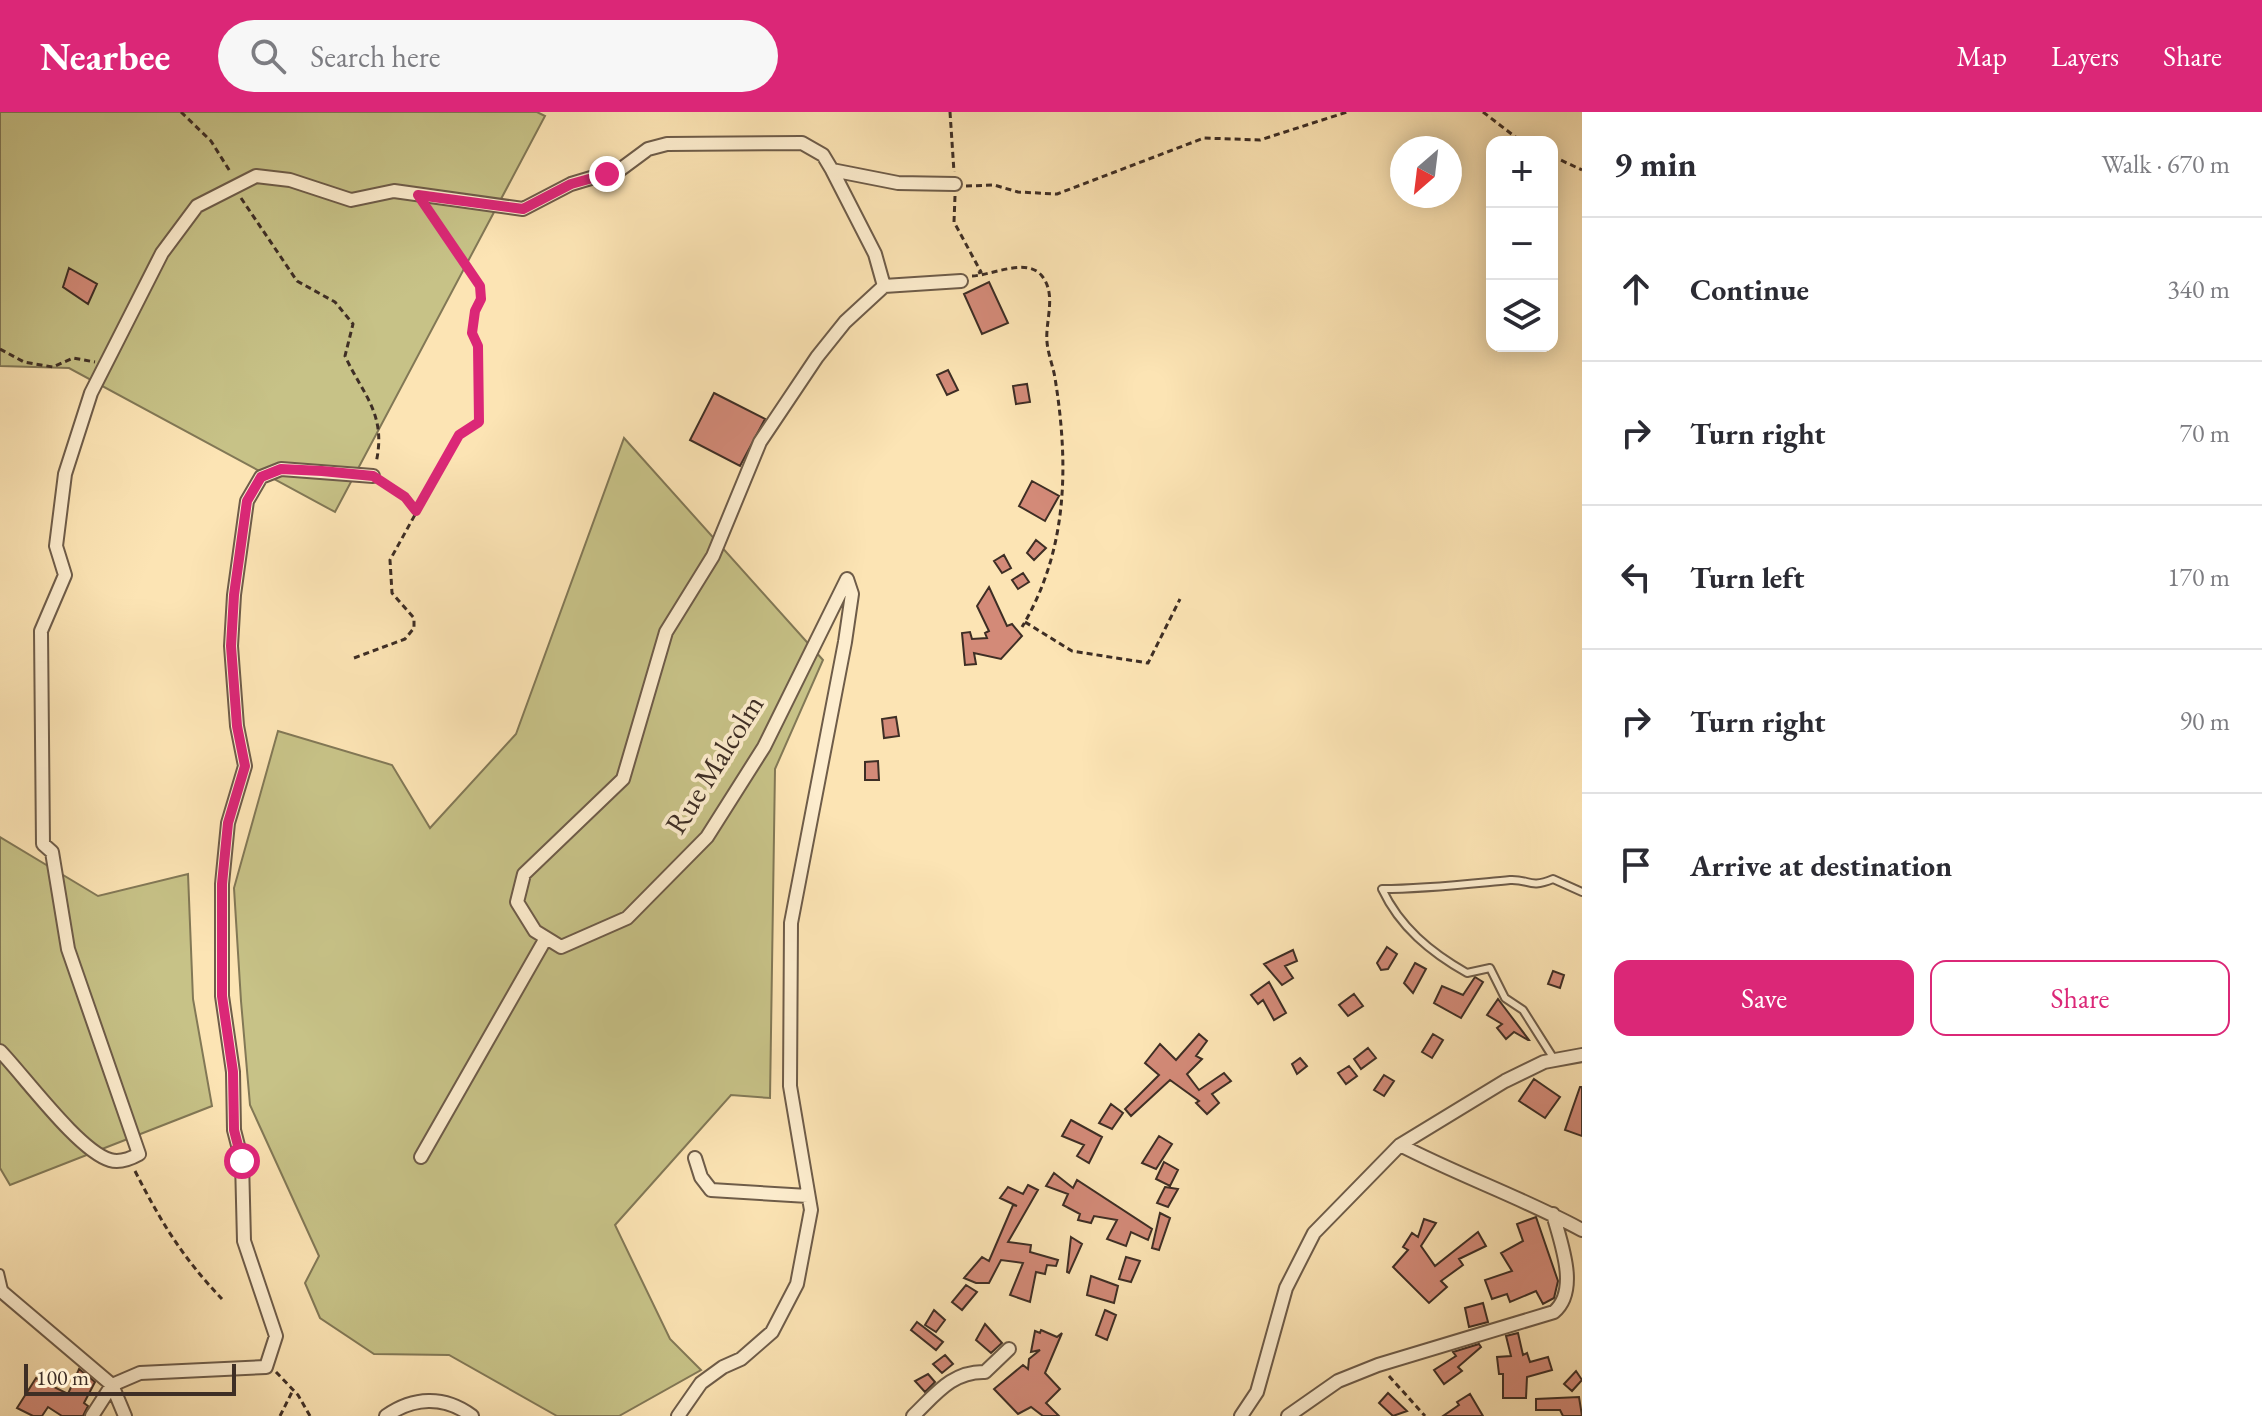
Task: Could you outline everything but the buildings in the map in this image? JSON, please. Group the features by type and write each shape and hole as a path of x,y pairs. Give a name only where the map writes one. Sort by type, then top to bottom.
{"street":[{"path":"0,1051 83,1145 110,1160 129,1160 139,1154 68,949 52,852 43,844 40,825 44,794 41,631 65,575 56,546 65,474 91,393 162,253 197,206 256,176 290,180 351,200 394,191 523,209 571,184 621,169 648,149 667,144 802,143 817,149 832,170 875,254 884,286"},
{"path":"832,170 898,183 955,184"},
{"path":"421,1157 546,938 535,931 517,902 524,874 623,779 666,632 713,556 760,442 817,357 845,322 884,286 966,278"},
{"path":"92,1416 112,1385 140,1373 266,1367 276,1336 244,1241 242,1161 234,1130 233,1072 222,996 222,884 228,823 245,766 237,726 231,646 234,595 247,501 261,477 281,469 373,476"},
{"name":"Rue Malcolm","path":"546,938 561,947 627,918 707,837 764,747 847,579 852,594 845,642 791,923 790,1086 811,1210 797,1284 772,1332 741,1359 701,1383 678,1416"},
{"path":"1241,1416 1257,1392 1286,1288 1299,1257 1314,1233 1400,1145 1505,1081 1554,1059 1582,1055"},
{"path":"1400,1145 1464,1178 1553,1214 1582,1230"},
{"path":"695,1158 701,1177 711,1190 808,1196"},
{"path":"1288,1416 1338,1381 1378,1365 1554,1312 1563,1304 1566,1275 1553,1214"},
{"path":"3,1292 112,1385 125,1416"},
{"path":"913,1416 942,1387 967,1371 985,1372 1009,1349"},
{"path":"386,1416 417,1399 461,1408 472,1416"}],"lane":[{"path":"1554,1059 1523,1010 1505,998 1490,968 1467,973 1436,955 1394,915 1382,889 1439,889 1514,880 1536,886 1553,879 1582,892"},
{"path":"0,1273 3,1292"}],"path":[{"path":"181,112 211,141 297,281 335,302 353,324 345,356 369,394 377,420 379,450 373,476 405,497 416,511"},
{"path":"950,112 954,222 981,272 966,278"},
{"path":"955,184 1057,194 1204,138 1260,140 1347,112"},
{"path":"1483,112 1514,136"},
{"path":"1558,159 1582,170"},
{"path":"354,658 395,644 414,628 414,618 392,593 390,560 416,519 416,511 459,435 479,422 478,346 472,333 475,311 481,299 480,286 418,195"},
{"path":"966,278 1023,266 1041,275 1050,294 1047,343 1055,376 1065,474 1056,550 1038,601 1023,625 1072,651 1148,663 1180,599"},
{"path":"0,349 24,362 53,367 73,358 107,364"},
{"path":"129,1160 165,1230 187,1262 222,1299"},
{"path":"1378,1365 1425,1416"},
{"path":"279,1373 310,1416"},
{"path":"280,1416 293,1390"}],"shaded area":[{"path":"0,112 537,112 545,116 335,512 69,368 0,366"},
{"path":"624,438 823,660 775,769 770,1098 731,1095 615,1225 670,1339 701,1370 619,1416 557,1416 449,1355 374,1354 320,1318 305,1283 319,1256 250,1105 234,888 278,731 392,765 430,828 516,734"},
{"path":"0,837 98,896 188,874 193,999 212,1106 10,1185 0,1168"}],"route":[{"path":"242,1161 234,1130 233,1072 222,996 222,884 228,823 245,766 237,726 231,646 234,595 247,501 261,477 281,469 322,471 373,476 405,497 416,511 459,435 479,422 478,346 472,333 475,311 481,299 480,286 418,195 523,209 571,184 607,174"}]}
